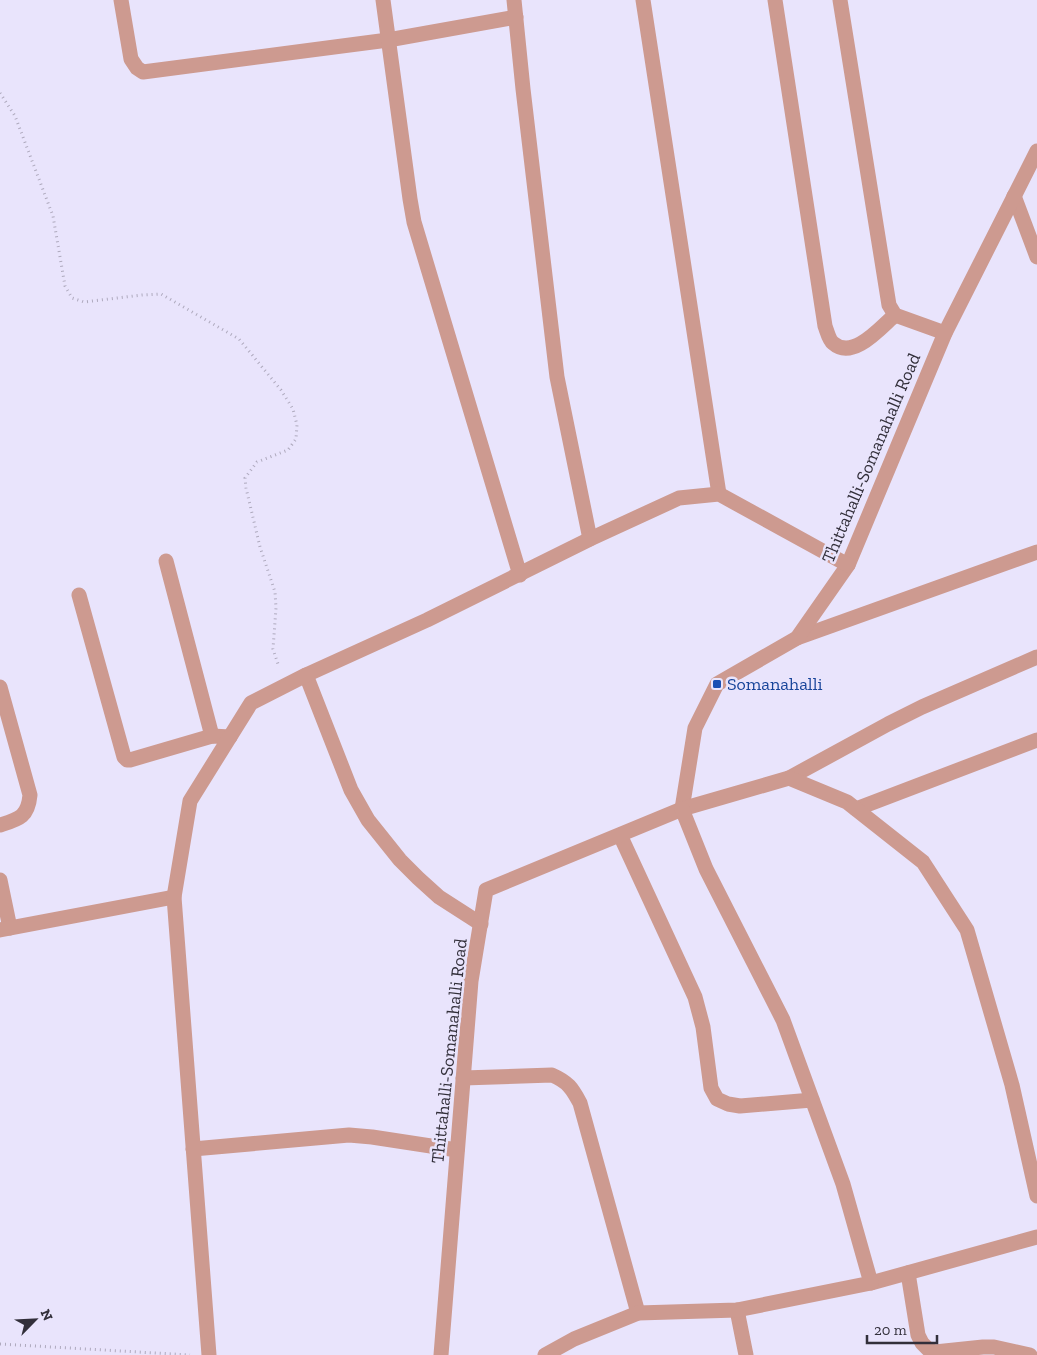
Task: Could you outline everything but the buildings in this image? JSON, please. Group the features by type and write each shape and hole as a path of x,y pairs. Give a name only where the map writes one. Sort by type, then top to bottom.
{"street":[{"path":"121,0 131,59 137,68 143,72 388,40 516,16"},
{"path":"383,0 414,222 520,576"},
{"path":"514,0 557,378 590,539"},
{"path":"643,0 719,494"},
{"path":"776,0 825,326 832,342 841,348 851,349 862,344 895,315"},
{"path":"840,0 889,305 895,315 945,333"},
{"name":"Thittahalli-Somanahalli Road","path":"441,1355 471,981 486,890 682,809 695,728 718,684 796,638 848,565 945,333 1037,151"},
{"path":"1014,196 1037,257"},
{"path":"209,1355 174,897 190,801 251,703 306,675 520,576 590,539 679,498 719,494 848,565"},
{"path":"796,638 1037,552"},
{"path":"166,561 212,736"},
{"path":"79,595 124,757 127,760 212,736 230,737"},
{"path":"871,1283 843,1184 783,1020 706,869 682,809 789,778 922,707 1037,658"},
{"path":"306,675 351,790 368,820 400,860 418,878 439,896 481,924"},
{"path":"0,687 30,795 29,806 24,815 0,825"},
{"path":"856,809 1037,740"},
{"path":"789,778 847,802 923,862 967,930 1012,1085 1031,1141 1037,1196"},
{"path":"620,835 695,997 703,1027 711,1088 717,1099 728,1104 740,1106 812,1100"},
{"path":"0,880 5,929 174,897"},
{"path":"463,1078 552,1075 564,1080 573,1089 580,1103 638,1313"},
{"path":"193,1149 349,1135 372,1136 458,1150"},
{"path":"545,1355 574,1339 638,1313 737,1310 871,1283 1037,1237"},
{"path":"908,1273 918,1335 922,1343 929,1350 944,1352 994,1347 1030,1355"},
{"path":"737,1310 746,1355"}],"path":[{"path":"0,93 14,116 53,216 65,286 72,298 84,302 142,294 161,294 239,340 281,390 293,408 297,425 296,438 288,450 257,462 246,478 246,488 260,547 275,592 276,608 273,649 278,664 289,684"},
{"path":"0,1344 190,1355"}],"place":[{"name":"Somanahalli","path":"717,684"}]}
